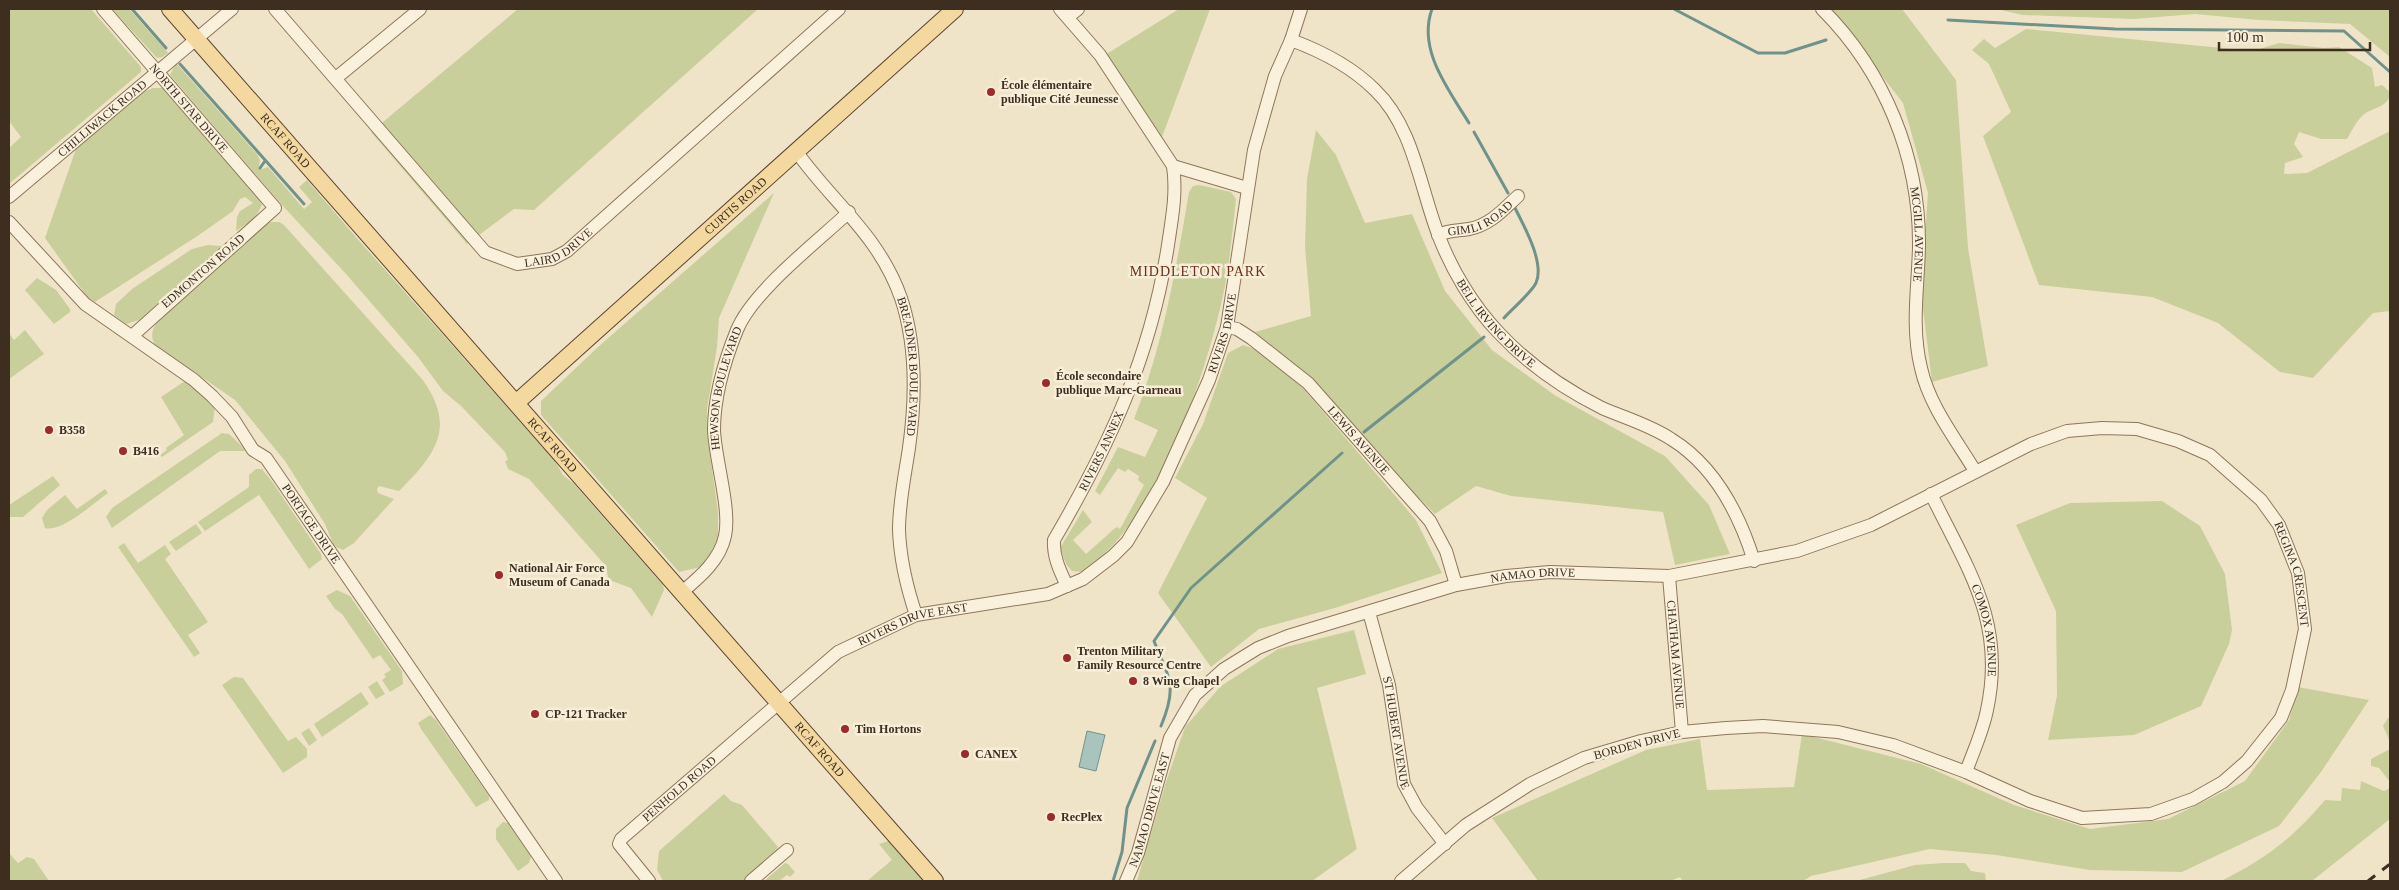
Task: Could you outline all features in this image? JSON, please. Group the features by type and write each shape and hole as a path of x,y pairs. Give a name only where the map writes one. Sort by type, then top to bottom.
{"main road":[{"name":"RCAF ROAD","path":"170,9 936,881"},
{"name":"CURTIS ROAD","path":"516,403 954,9"}],"street":[{"name":"NORTH STAR DRIVE","path":"103,9 275,208"},
{"name":"CHILLIWACK ROAD","path":"9,197 232,9"},
{"name":"LAIRD DRIVE","path":"275,9 485,252 517,264 552,259 566,250 839,9"},
{"path":"336,78 420,9"},
{"name":"RIVERS DRIVE","path":"1067,586 1083,579 1113,556 1126,542 1153,502 1198,405 1227,327 1247,188 1263,113 1301,9"},
{"name":"MCGILL AVENUE","path":"1822,9 1859,51 1875,78 1893,113 1910,160 1915,188 1919,245 1915,329 1921,368 1930,395 1975,471"},
{"path":"1069,12 1173,166 1247,188"},
{"name":"BELL IRVING DRIVE","path":"1291,40 1334,60 1376,90 1391,110 1409,147 1438,235 1456,272 1472,298 1498,332 1526,359 1576,394 1671,439 1702,464 1726,493 1748,540 1754,560"},
{"name":"BREADNER BOULEVARD","path":"796,151 869,237 885,263 900,296 908,324 914,391 899,532 906,581 916,615"},
{"name":"RIVERS ANNEX","path":"1067,586 1056,562 1053,551 1054,540 1091,476 1124,406 1145,348 1157,308 1167,252 1176,191 1173,166"},
{"name":"GIMLI ROAD","path":"1438,235 1449,230 1470,229 1486,223 1518,196"},
{"name":"EDMONTON ROAD","path":"132,336 275,208"},
{"name":"HEWSON BOULEVARD","path":"682,592 702,576 711,564 726,535 715,417 718,388 738,328 755,302 775,281 849,212"},
{"name":"PORTAGE DRIVE","path":"9,222 85,304 132,336 212,396 232,417 253,450 266,458 556,881"},
{"name":"LEWIS AVENUE","path":"1227,327 1237,329 1308,383 1430,521 1446,551 1456,585"},
{"name":"REGINA CRESCENT","path":"1930,494 2031,444 2067,431 2102,428 2137,429 2178,441 2210,456 2260,500 2279,525 2298,573 2305,629 2292,690 2281,718 2247,761 2223,782 2192,799 2151,814 2082,818 2030,801 1966,772"},
{"name":"NAMAO DRIVE","path":"1170,738 1195,695 1224,669 1258,648 1288,636 1456,585 1506,576 1550,572 1669,576 1797,552 1872,525 1930,494"},
{"name":"COMOX AVENUE","path":"1930,494 1975,583 1990,630 1992,683 1987,712 1966,772"},
{"name":"CHATHAM AVENUE","path":"1669,576 1682,732"},
{"name":"RIVERS DRIVE EAST","path":"779,704 838,652 916,615 1034,597 1067,586"},
{"name":"ST HUBERT AVENUE","path":"1369,612 1389,685 1404,784 1416,808 1445,844"},
{"name":"PENHOLD ROAD","path":"649,881 619,844 621,839 779,704"},
{"name":"BORDEN DRIVE","path":"1401,881 1466,825 1530,784 1584,758 1641,741 1682,732 1763,726 1838,732 1893,745 1966,772"},
{"name":"NAMAO DRIVE EAST","path":"1126,881 1138,853 1170,738"},
{"path":"752,881 787,850"}],"green space":[{"path":"9,9 91,9 141,67 141,72 9,184 9,148 21,137 9,121"},
{"path":"112,9 129,9 168,53 157,58"},
{"path":"518,9 758,9 534,210 514,209 467,244 371,132"},
{"path":"1179,9 1210,9 1162,137 1105,55"},
{"path":"1830,9 1902,9 1956,80 1968,248 1988,366 1932,382 1921,292 1928,193 1903,103"},
{"path":"1996,9 2390,9 2390,57 2350,24 2259,20 2195,14 2134,19 2023,15"},
{"path":"2026,29 2253,51 2279,43 2324,48 2339,47 2372,68 2375,87 2382,85 2390,92 2387,101 2362,116 2347,139 2321,139 2299,132 2294,144 2303,157 2285,163 2284,174 2307,173 2390,131 2390,311 2373,313 2313,378 2280,372 2218,323 2152,297 2039,285 1983,136 2011,112 1989,64 1972,50 1984,39 1995,48"},
{"path":"176,63 257,154 260,160 259,166 262,169 268,167 304,209 312,202 299,187 307,180 555,461 563,475 574,484 663,585 664,590 652,617 631,588 609,580 605,565 529,479 508,469 505,461 508,460 505,452 461,406 443,391 418,357 346,274 281,204 170,75"},
{"path":"153,88 163,88 258,197 262,205 255,218 236,231 237,217 240,211 253,203 245,197 240,199 233,211 95,302 88,298 45,238 77,146 139,94"},
{"path":"1316,130 1336,155 1365,223 1412,214 1445,291 1492,350 1556,396 1665,456 1709,505 1730,554 1675,565 1663,512 1511,496 1476,486 1435,514 1255,332 1311,316 1305,247 1307,179"},
{"path":"1199,185 1231,192 1236,199 1225,286 1206,360 1175,443 1156,483 1134,519 1109,549 1082,572 1072,571 1066,564 1060,548 1083,510 1092,522 1073,540 1086,554 1114,529 1117,527 1120,529 1144,485 1138,480 1139,476 1128,469 1125,472 1118,468 1100,495 1095,491 1118,447 1145,457 1158,430 1134,419 1161,335 1174,278 1189,192 1193,186"},
{"path":"774,193 719,318 717,347 707,409 707,432 718,512 718,537 710,555 701,567 679,572 541,415 541,401 598,347"},
{"path":"269,222 279,222 284,225 422,379 433,396 438,412 440,426 438,439 432,452 412,478 399,491 379,486 377,489 378,493 394,499 354,543 343,550 334,546 325,524 285,461 235,400 155,345 152,336 158,321"},
{"path":"208,245 222,246 139,320 126,324 114,315 116,304 132,289 192,249"},
{"path":"37,278 56,290 70,309 70,312 54,324 25,290"},
{"path":"25,330 44,354 9,379 9,333 14,340"},
{"path":"1243,345 1255,349 1301,386 1416,520 1442,573 1335,608 1259,629 1211,667 1158,593 1207,498 1175,478 1203,424 1228,353"},
{"path":"185,381 215,406 213,422 162,457 160,455 167,450 166,448 184,435 161,397"},
{"path":"222,433 229,434 247,451 220,451 112,528 106,517 112,508"},
{"path":"256,469 262,469 271,480 321,554 322,559 309,569 259,495 205,531 198,522 249,487 249,475"},
{"path":"53,476 60,485 23,517 9,517 9,505"},
{"path":"105,489 108,493 68,522 60,526 45,528 42,518 47,510 65,495 77,509"},
{"path":"2162,501 2200,526 2225,574 2232,630 2229,644 2201,706 2134,735 2048,740 2057,696 2056,611 2016,525 2070,503"},
{"path":"196,524 202,533 176,551 169,542"},
{"path":"124,543 138,563 165,545 171,554 165,559 208,622 188,635 200,653 194,657 118,547"},
{"path":"337,590 350,596 402,671 403,684 390,692 382,680 386,677 384,674 391,670 380,655 373,659 342,614 335,609 326,596"},
{"path":"1354,630 1366,674 1317,688 1357,849 1312,881 1137,881 1165,785 1185,727 1221,686 1278,649"},
{"path":"234,677 243,678 288,741 296,737 307,749 307,757 283,773 222,685"},
{"path":"377,681 385,694 376,699 368,687"},
{"path":"2298,687 2369,700 2321,772 2279,826 2182,872 2090,870 1996,855 1930,849 1811,876 1803,881 1683,881 1680,877 1670,881 1538,881 1492,818 1646,750 1700,739 1707,790 1794,787 1802,734 1921,764 2014,805 2090,829 2168,819 2245,781 2289,720"},
{"path":"361,692 369,704 322,737 314,724"},
{"path":"430,715 436,720 489,796 489,800 476,807 421,729 418,723"},
{"path":"2390,715 2390,742 2383,726"},
{"path":"309,728 317,740 309,746 301,733"},
{"path":"2390,749 2390,782 2379,768 2371,766 2371,759"},
{"path":"2361,781 2384,791 2390,788 2390,819 2312,881 2221,881 2265,856 2290,837 2325,800 2341,801 2342,788 2360,790"},
{"path":"724,794 731,801 742,805 778,847 775,854 745,881 663,881 657,870 659,851"},
{"path":"503,822 508,823 531,857 529,863 518,871 496,839 496,829"},
{"path":"888,841 925,881 867,881 892,860 879,844"},
{"path":"9,853 18,863 27,857 34,859 49,881 9,881"},
{"path":"785,863 795,872 790,877 787,875 779,881 764,881"},
{"path":"1965,863 1971,871 1985,873 1986,881 1856,881 1915,865"}],"water":[{"path":"1087,731 1105,735 1096,771 1079,767"}],"waterway":[{"path":"132,9 166,48"},
{"path":"1432,9 1428,24 1432,54 1437,69 1469,123"},
{"path":"1674,9 1758,53 1785,53 1826,40"},
{"path":"1948,20 2115,29 2344,31 2390,72"},
{"path":"180,64 304,204"},
{"path":"1474,132 1508,193"},
{"path":"260,168 265,161"},
{"path":"1504,318 1534,287 1538,275 1536,255 1515,208"},
{"path":"1364,432 1484,337"},
{"path":"1161,726 1169,701 1170,682 1154,641 1191,588 1342,453"},
{"path":"1113,881 1122,852 1127,808 1155,741"}],"railway":[{"path":"2368,881 2390,864"}],"place":[{"name":"École élémentaire publique Cité Jeunesse","path":"991,92"},
{"name":"École secondaire publique Marc-Garneau","path":"1046,383"},
{"name":"B358","path":"49,430"},
{"name":"B416","path":"123,451"},
{"name":"National Air Force Museum of Canada","path":"499,575"},
{"name":"Trenton Military Family Resource Centre","path":"1067,658"},
{"name":"8 Wing Chapel","path":"1133,681"},
{"name":"CP-121 Tracker","path":"535,714"},
{"name":"Tim Hortons","path":"845,729"},
{"name":"CANEX","path":"965,754"},
{"name":"RecPlex","path":"1051,817"}],"district":[{"name":"MIDDLETON PARK","path":"1198,271"}]}
